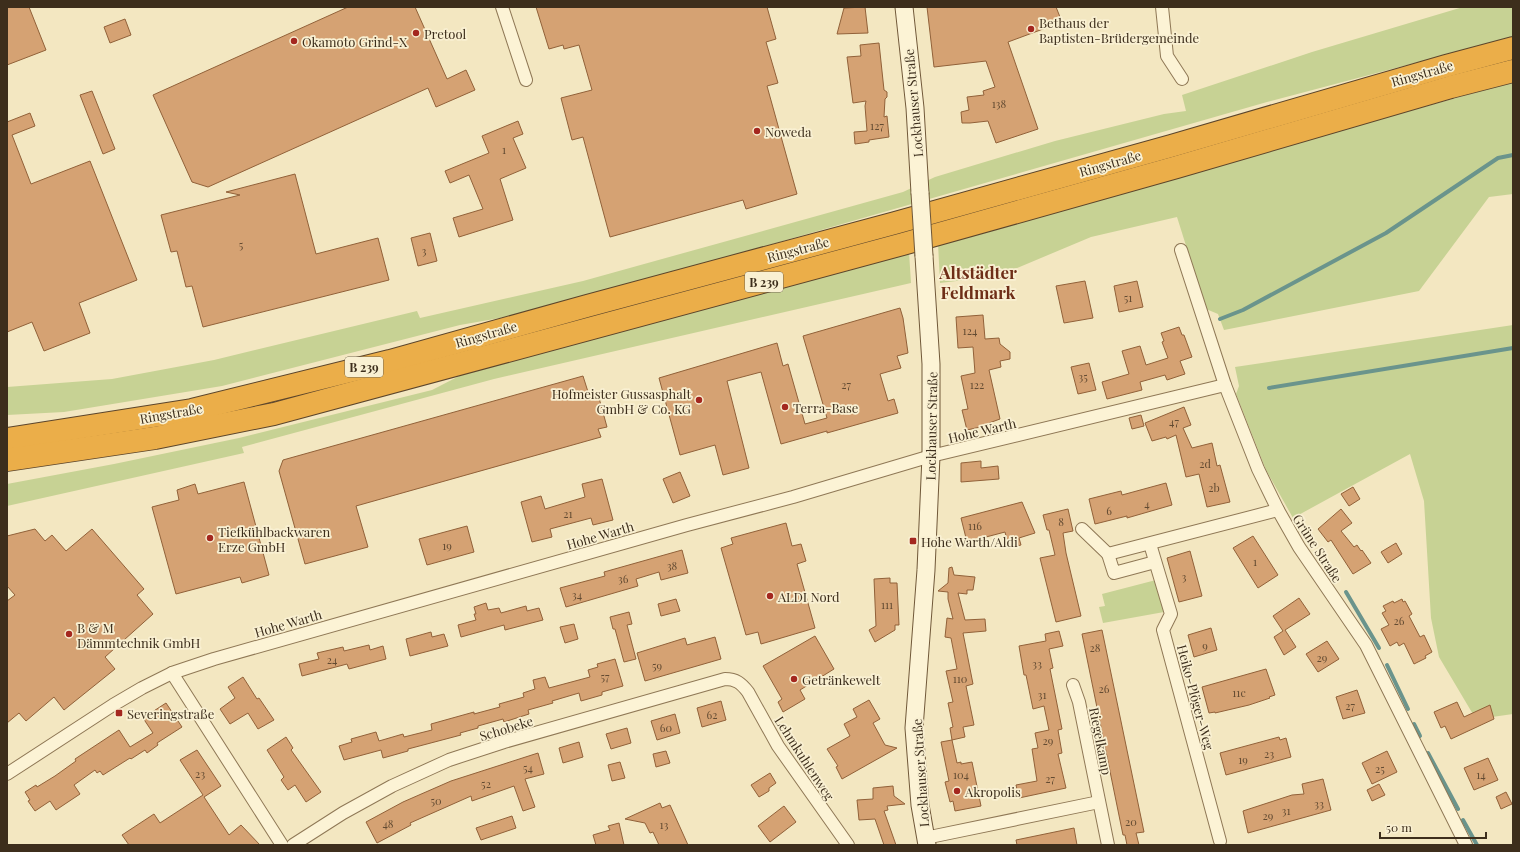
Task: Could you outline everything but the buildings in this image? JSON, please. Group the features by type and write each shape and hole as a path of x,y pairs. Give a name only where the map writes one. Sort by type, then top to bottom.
{"highway":[{"name":"Ringstraße","path":"7,439 192,410 390,361 895,223 1513,48"},
{"name":"Ringstraße","path":"7,460 155,438 274,414 918,240 1184,165 1451,87 1513,71"},
{"path":"7,425 22,425 150,406 192,410"},
{"path":"7,476 109,460 155,438"}],"street":[{"path":"502,7 526,80"},
{"name":"Lockhauser Straße","path":"904,7 915,108 931,364 931,456 926,570 914,728 920,806 926,842"},
{"path":"1162,7 1167,56 1182,79"},
{"name":"Grüne Straße","path":"1181,250 1225,385 1258,469 1278,510 1299,547 1366,645 1466,845"},
{"name":"Hohe Warth","path":"7,774 113,705 142,688 172,673 214,659 931,456 1225,385"},
{"path":"1108,554 1278,510"},
{"path":"1082,529 1108,554 1114,573 1155,562"},
{"name":"Heiko-Plöger-Weg","path":"1150,544 1171,614 1163,630 1220,841"},
{"path":"172,673 282,845"},
{"name":"Schobeke","path":"293,845 343,813 392,786 449,760 504,742 725,679 734,679 742,685"},
{"name":"Lehmkuhlenweg","path":"742,685 748,692 778,746 848,845"},
{"name":"Riegelkamp","path":"1073,685 1079,702 1108,845"},
{"path":"926,842 1099,802"}],"green space":[{"path":"1463,7 1513,7 1513,37 1267,102 539,311 460,325 222,386 64,412 7,415 7,387 112,379 214,360 417,311 420,318 583,281 903,192 935,177 1055,141 1164,114 1186,111 1182,95 1312,52"},
{"path":"1513,82 1513,194 1489,197 1419,291 1224,330 1218,314 1206,309 1177,217 1091,237 998,276 940,283 938,243"},
{"path":"909,252 911,283 494,379 242,447 244,453 7,506 7,484 239,438 432,390 469,371"},
{"path":"1513,325 1513,714 1485,718 1480,726 1439,657 1431,618 1424,501 1410,454 1293,518 1266,470 1236,394 1239,386 1235,367"},
{"path":"1156,580 1164,612 1103,623 1099,607 1105,606 1102,594"}],"waterway":[{"path":"1220,319 1243,310 1386,233 1498,158 1513,155"},
{"path":"1269,388 1513,348"},
{"path":"1323,556 1335,575"},
{"path":"1346,592 1379,648"},
{"path":"1387,665 1408,709"},
{"path":"1414,724 1420,736"},
{"path":"1428,753 1458,809"},
{"path":"1463,820 1477,845"}],"place":[{"name":"Bethaus der Baptisten-Brüdergemeinde","path":"1031,29"},
{"name":"Pretool","path":"416,33"},
{"name":"Okamoto Grind-X","path":"294,41"},
{"name":"Noweda","path":"757,131"},
{"name":"Hofmeister Gussasphalt GmbH & Co. KG","path":"699,400"},
{"name":"Terra-Base","path":"785,407"},
{"name":"Tiefkühlbackwaren Erze GmbH","path":"210,538"},
{"name":"Hohe Warth/Aldi","path":"913,541"},
{"name":"ALDI Nord","path":"770,596"},
{"name":"B & M Dämmtechnik GmbH","path":"69,634"},
{"name":"Getränkewelt","path":"794,679"},
{"name":"Severingstraße","path":"119,713"},
{"name":"Akropolis","path":"957,791"}],"district":[{"name":"Altstädter Feldmark","path":"978,282"}]}
